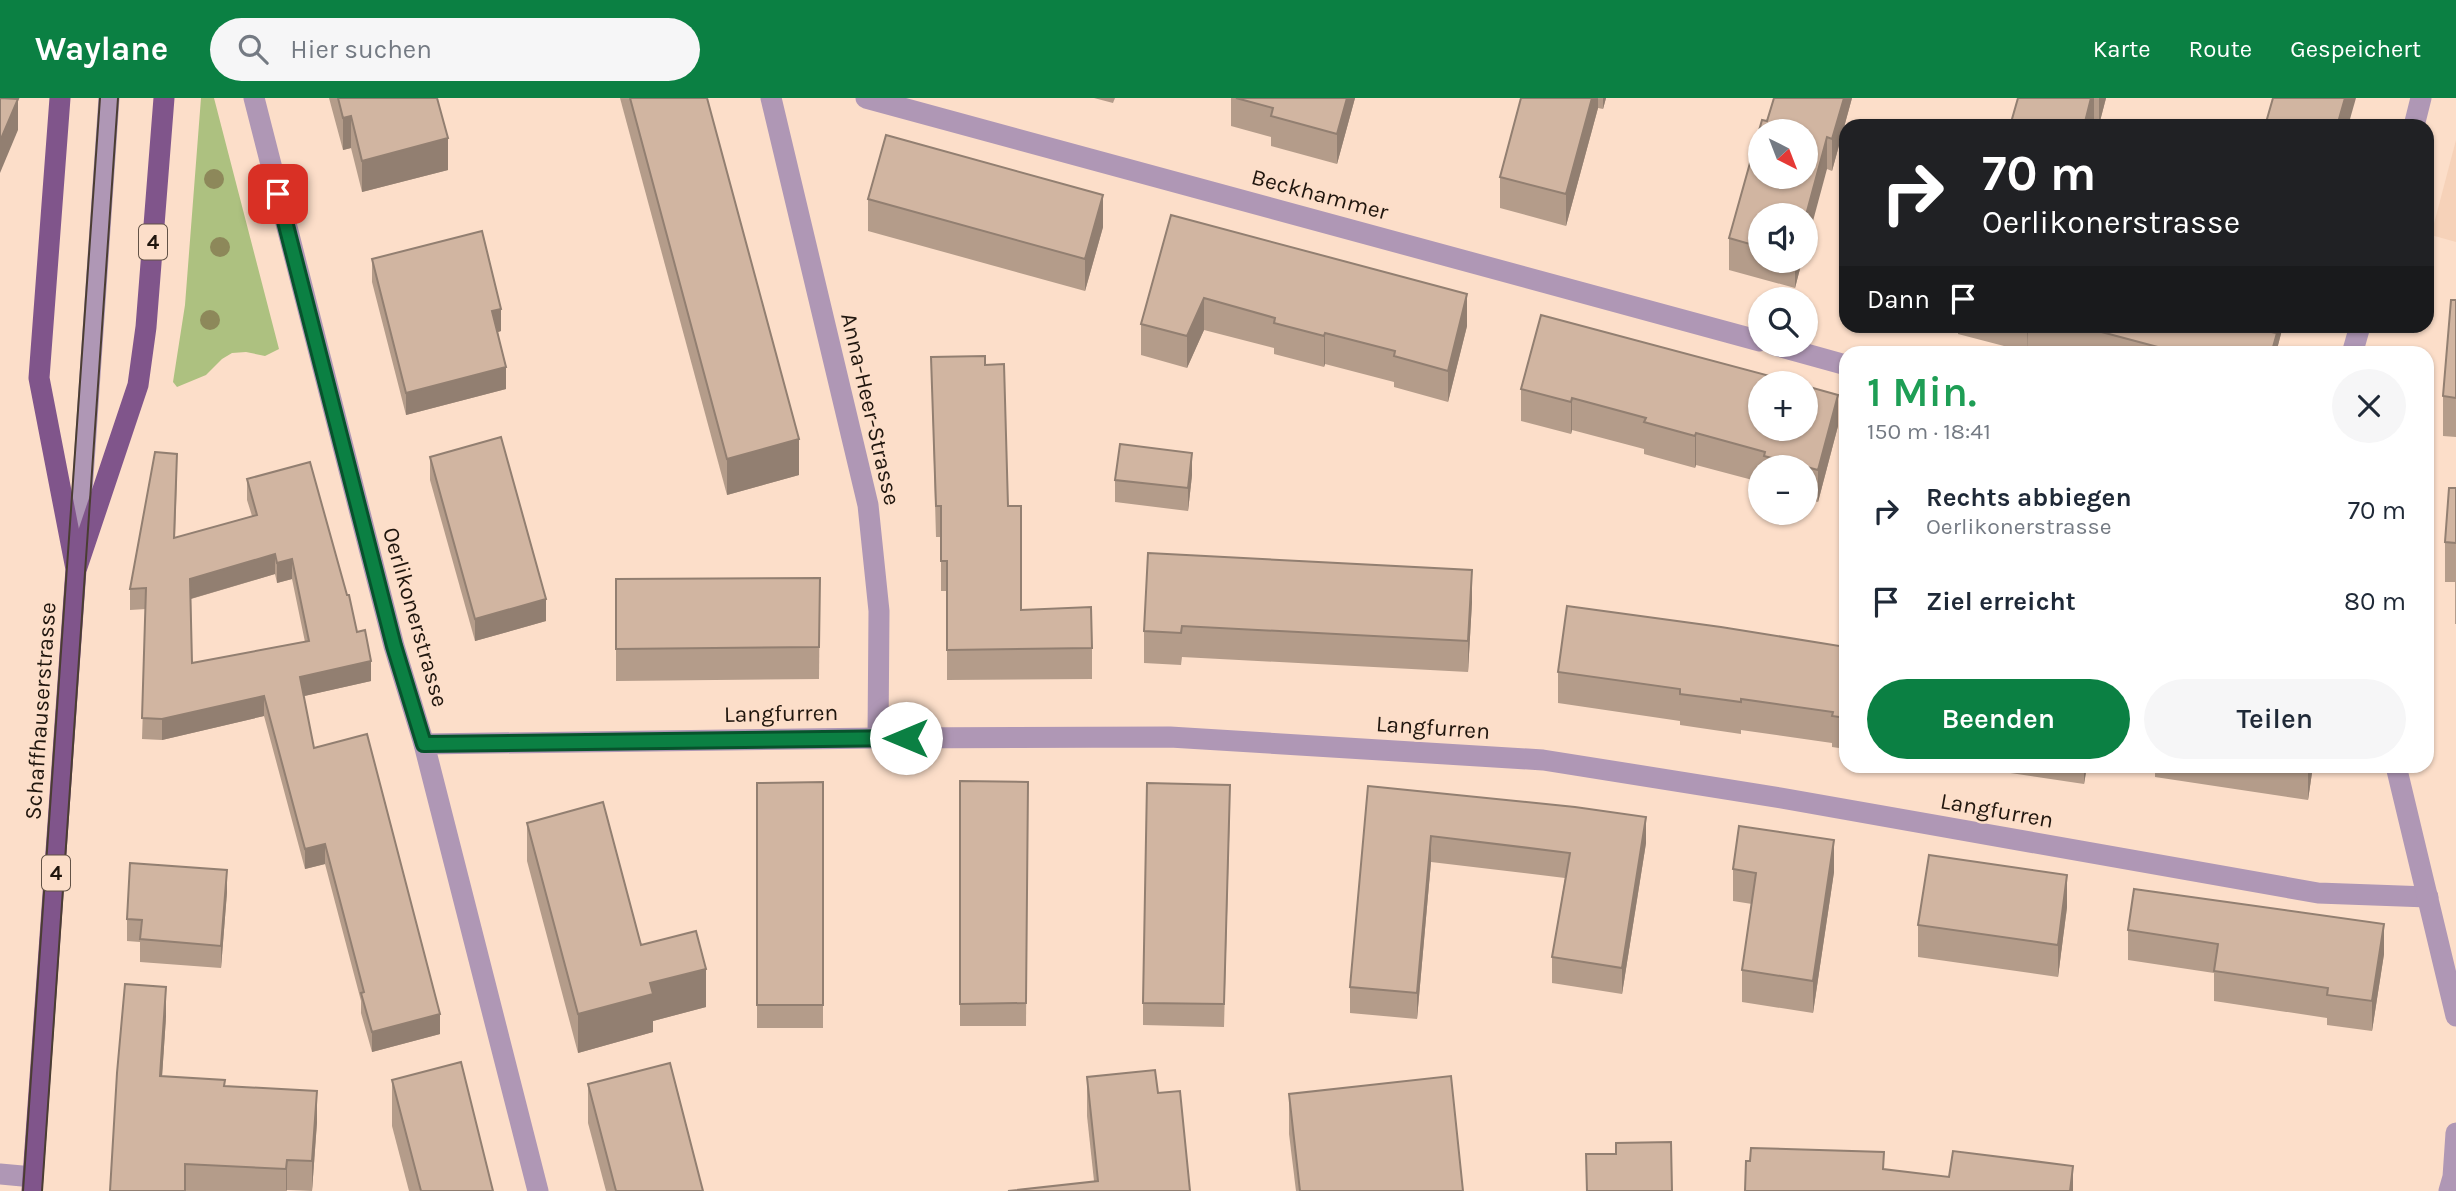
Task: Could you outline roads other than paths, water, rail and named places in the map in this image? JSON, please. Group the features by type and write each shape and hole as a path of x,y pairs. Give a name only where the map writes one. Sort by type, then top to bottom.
{"main road":[{"name":"Schaffhauserstrasse","path":"60,98 39,379 76,569"},
{"name":"Schaffhauserstrasse","path":"32,1184 76,569 138,386 146,327 164,98"}],"street":[{"path":"76,569 109,98"},
{"name":"Oerlikonerstrasse","path":"254,98 394,646 424,744 538,1191"},
{"name":"Anna-Heer-Strasse","path":"771,98 868,505 879,611 878,738"},
{"name":"Beckhammer","path":"866,98 1748,338"},
{"path":"2416,119 2421,98"},
{"path":"1817,357 1839,363"},
{"name":"Langfurren","path":"424,744 1170,737 1543,760 1795,801 2318,893 2428,897"},
{"path":"2398,773 2456,1016"},
{"path":"2449,1191 2453,1177 2456,1133"},
{"path":"0,1174 32,1184"}],"tram line":[{"path":"23,1191 100,98"},
{"path":"42,1191 118,98"}]}
